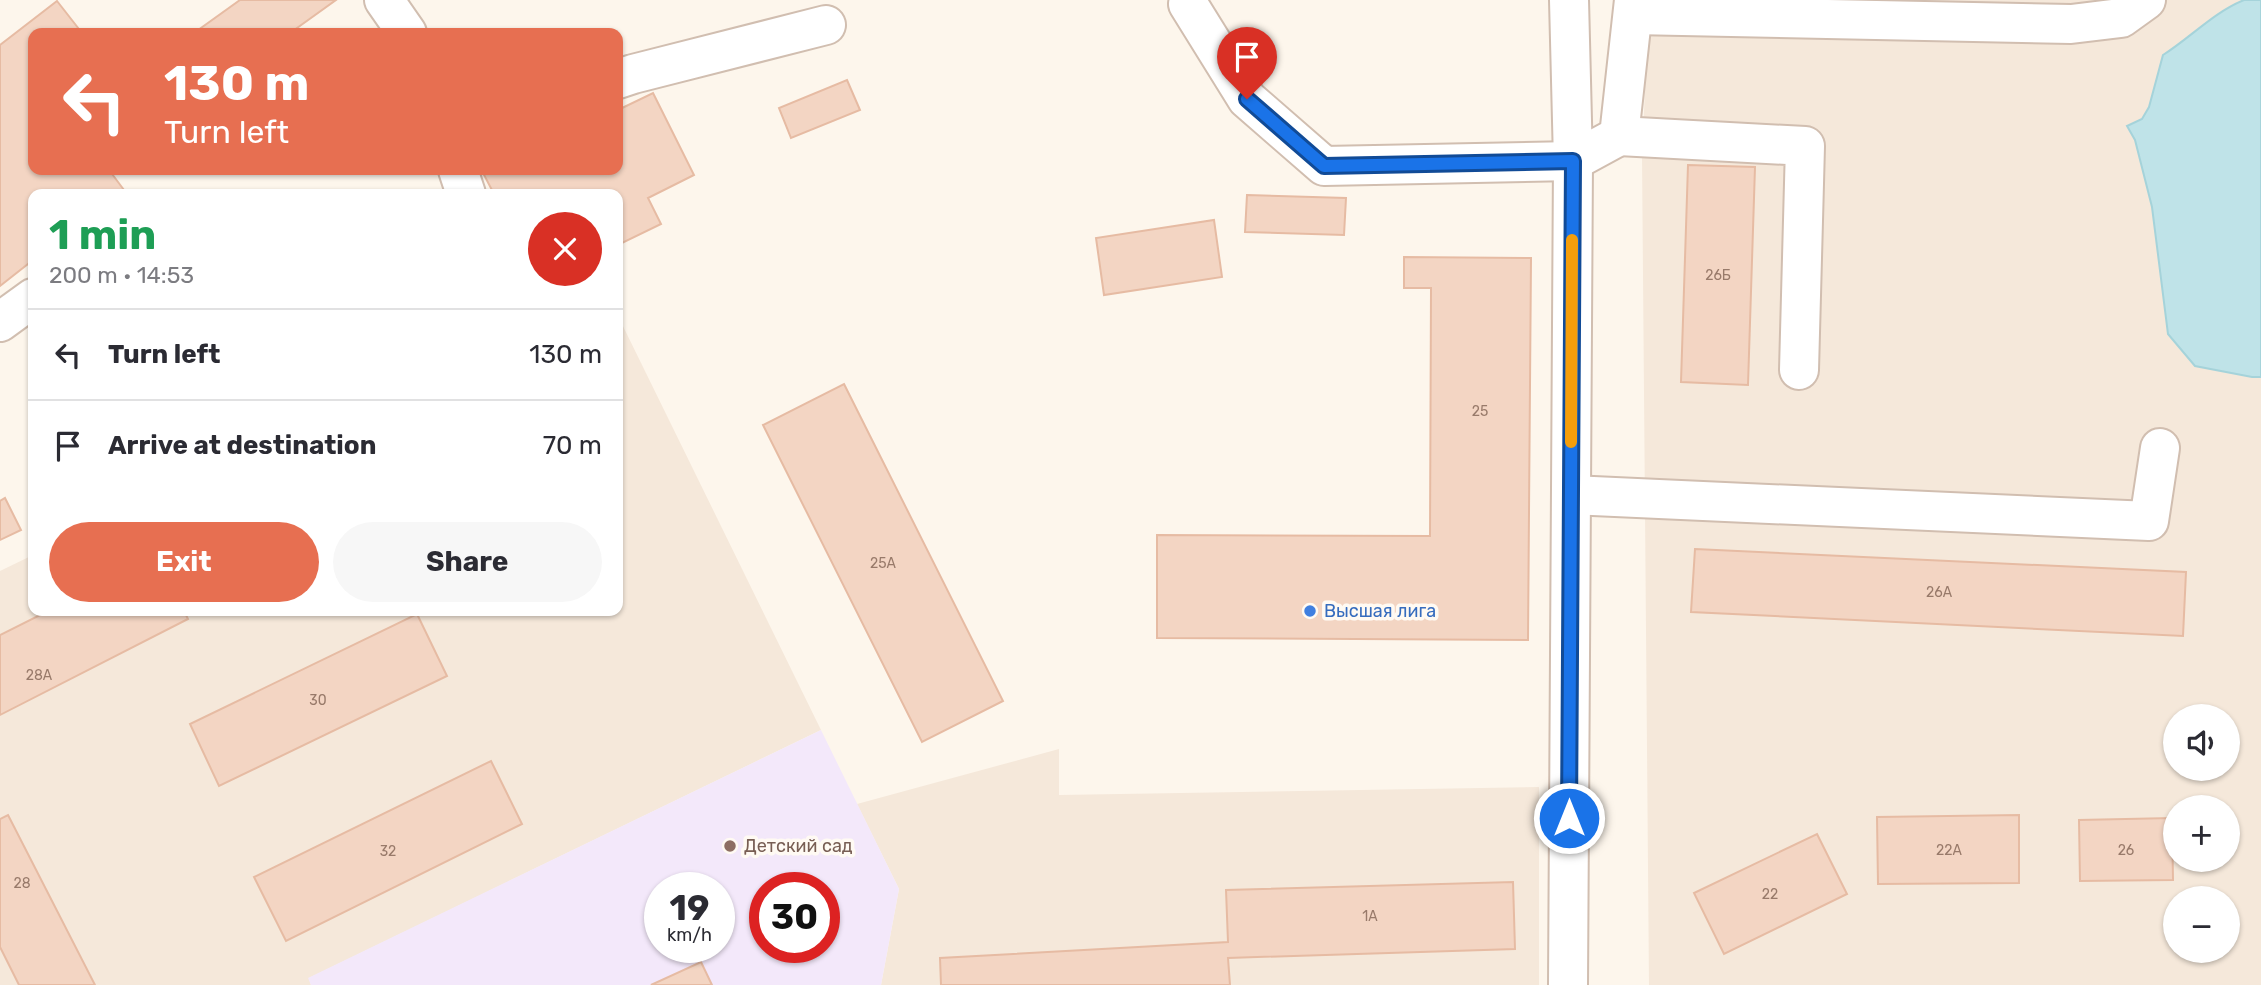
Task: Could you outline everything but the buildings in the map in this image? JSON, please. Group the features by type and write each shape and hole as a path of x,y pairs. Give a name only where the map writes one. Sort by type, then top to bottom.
{"street":[{"path":"384,0 404,28"},
{"path":"1568,985 1573,161 1569,0"},
{"path":"1619,136 1634,7 2071,24 2121,18 2146,0"},
{"path":"1188,4 1247,99 1324,166 1573,161 1619,136 1805,146 1799,370"},
{"path":"623,77 826,25"},
{"path":"0,323 28,302"},
{"path":"1571,495 2149,521 2160,448"}],"shaded area":[{"path":"1649,0 2261,0 2261,985 1649,985 1642,156"},
{"path":"623,326 821,730 309,978 311,985 0,985 0,571 28,557 28,616 623,616"},
{"name":"Детский сад","path":"821,730 899,889 881,985 311,985 308,978"},
{"path":"1059,749 1059,795 1539,787 1539,985 881,985 899,889 857,804"}],"water":[{"path":"2244,0 2261,0 2261,377 2195,366 2168,334 2152,207 2135,140 2127,126 2142,119 2149,107 2163,55 2222,11"}],"slow traffic":[{"path":"1571,442 1572,240"}],"place":[{"name":"Высшая лига","path":"1310,611"},
{"name":"Детский сад","path":"730,846"}],"route":[{"path":"1247,99 1324,166 1573,161 1569,818"}]}
